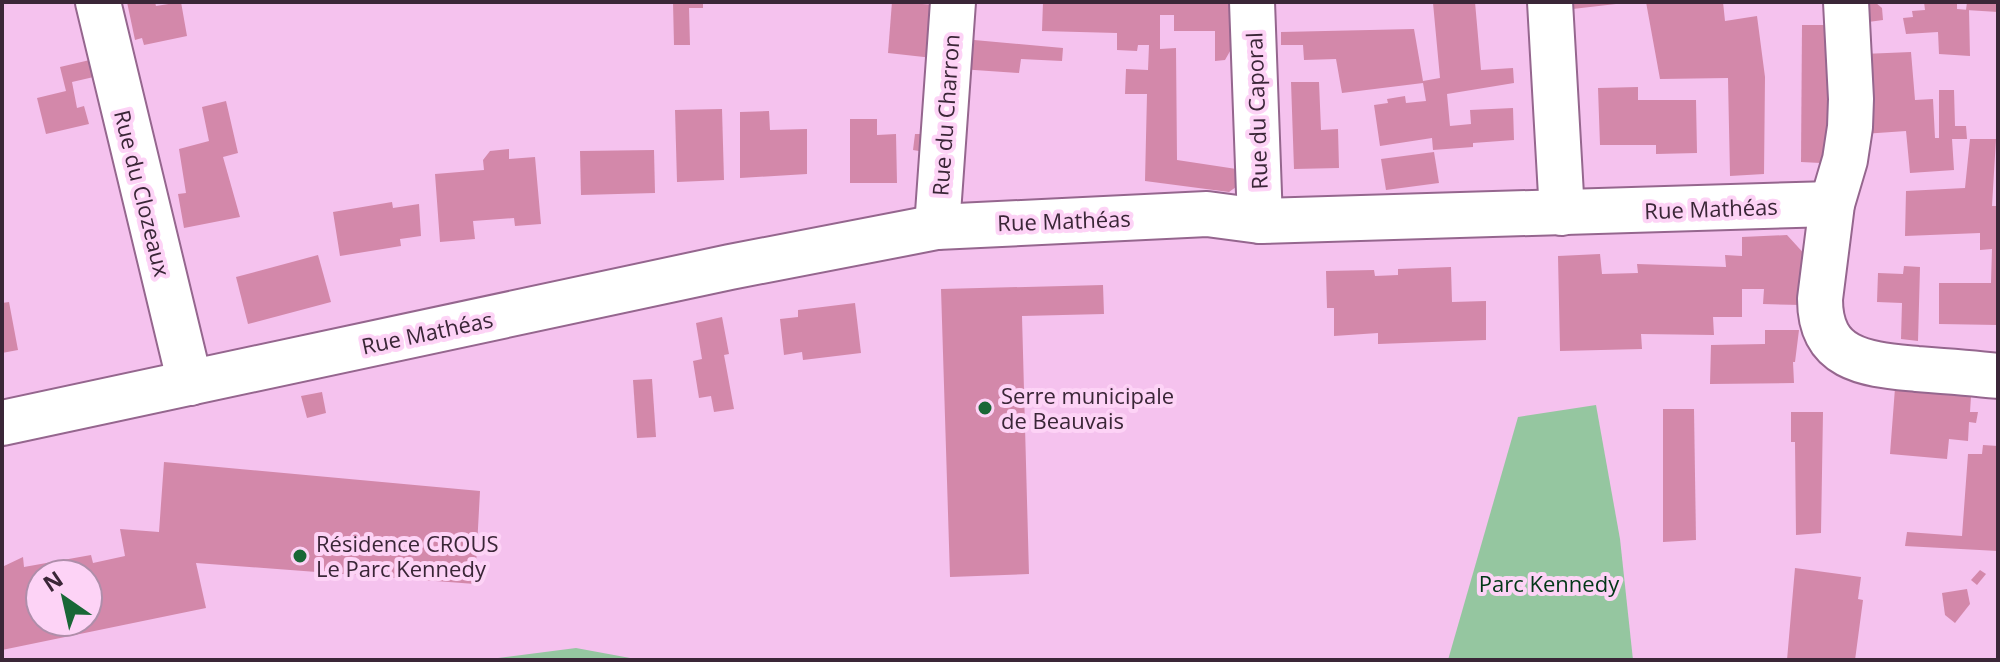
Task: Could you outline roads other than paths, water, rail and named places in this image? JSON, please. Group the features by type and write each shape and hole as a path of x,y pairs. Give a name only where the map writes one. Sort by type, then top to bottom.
{"street":[{"name":"Rue du Clozeaux","path":"98,2 190,383"},
{"name":"Rue du Charron","path":"937,227 953,2"},
{"name":"Rue du Caporal","path":"1252,2 1260,221"},
{"path":"1550,2 1562,213"},
{"path":"1846,2 1850,127 1845,160 1832,204 1820,315 1832,341 1842,352 1868,364 1998,376"},
{"name":"Rue Mathéas","path":"2,423 730,267 937,227 1207,214 1260,221 1832,204"}],"place":[{"name":"Serre municipale de Beauvais","path":"985,408"},
{"name":"Résidence CROUS Le Parc Kennedy","path":"300,556"}],"park label":[{"name":"Parc Kennedy","path":"1549,583"}]}
